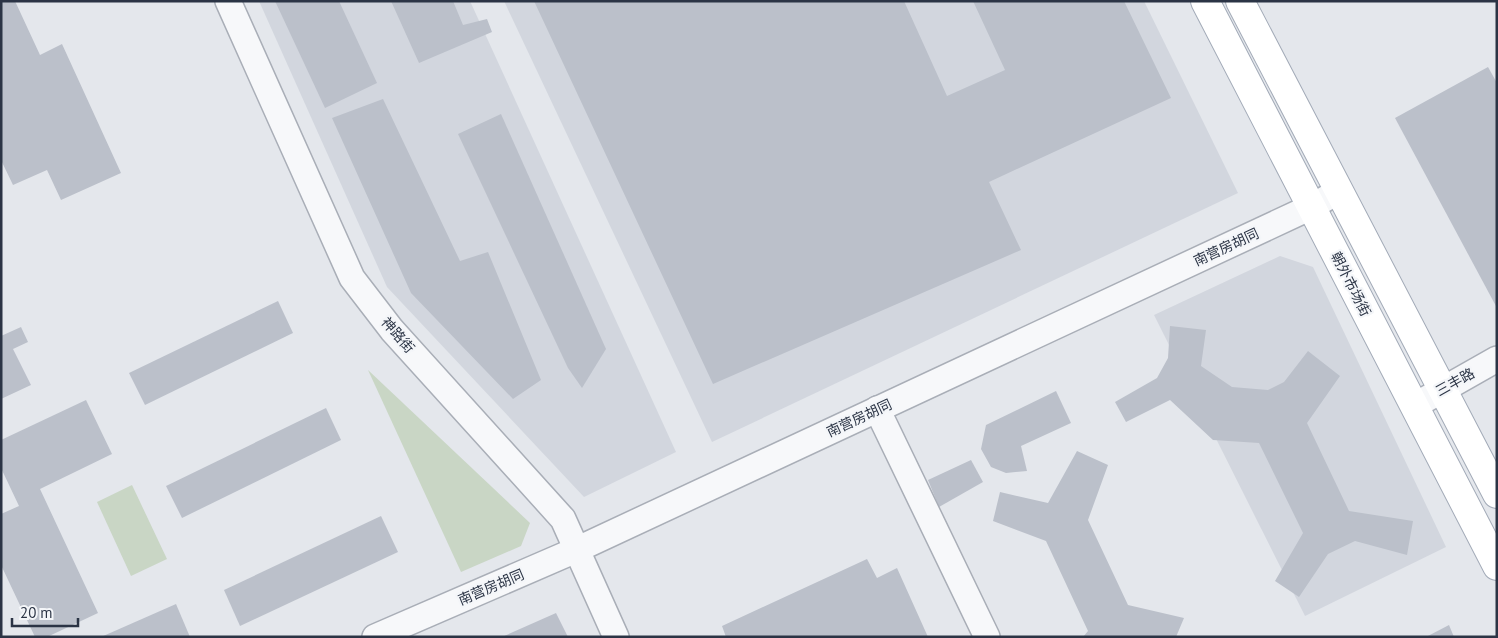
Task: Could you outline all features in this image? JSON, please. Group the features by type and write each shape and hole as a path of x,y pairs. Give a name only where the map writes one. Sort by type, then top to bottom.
{"main road":[{"name":"朝外市场街","path":"1205,1 1497,566"},
{"path":"1240,1 1497,494"}],"street":[{"name":"神路街","path":"228,1 352,278 392,330 563,519 616,637"},
{"name":"南营房胡同","path":"375,637 576,550 1311,207 1339,190"},
{"name":"三丰路","path":"1414,406 1497,358"},
{"path":"877,409 987,637"}],"shaded area":[{"path":"259,1 470,1 676,452 584,497 387,287"},
{"path":"504,1 1144,1 1238,193 712,442"},
{"path":"1280,256 1313,267 1446,547 1305,616 1154,315"}],"green space":[{"path":"368,370 530,523 521,546 461,572"},
{"path":"132,485 167,559 131,576 97,502"}],"building":[{"path":"1,1 15,1 40,55 62,44 121,173 61,200 47,170 13,185 1,160"},
{"path":"275,1 339,1 377,83 325,108"},
{"path":"391,1 453,1 463,25 487,19 492,32 419,63"},
{"path":"534,1 904,1 947,96 1005,70 973,1 1124,1 1171,98 989,182 1021,250 713,384"},
{"path":"1488,67 1497,83 1497,308 1395,118"},
{"path":"383,99 460,261 488,252 541,380 513,399 411,293 332,118"},
{"path":"501,114 606,349 582,388 568,368 458,134"},
{"path":"278,301 293,333 145,405 129,373"},
{"path":"1170,326 1206,330 1201,366 1232,387 1268,390 1284,382 1308,351 1340,376 1307,423 1349,511 1413,521 1407,555 1355,541 1328,554 1299,597 1275,581 1303,533 1259,443 1213,440 1170,400 1126,422 1115,402 1157,378 1168,358"},
{"path":"21,327 28,342 13,349 31,385 1,399 1,336"},
{"path":"1056,391 1071,423 1021,446 1027,471 1006,473 991,467 981,449 986,425"},
{"path":"86,400 112,454 40,489 98,613 47,637 35,637 1,565 1,514 19,506 1,468 1,440"},
{"path":"326,408 341,440 182,518 166,486"},
{"path":"1077,451 1108,465 1088,520 1128,605 1184,618 1176,637 1083,637 1088,631 1046,541 993,521 1000,492 1048,503"},
{"path":"971,460 983,482 939,507 928,480"},
{"path":"381,516 398,552 240,626 224,590"},
{"path":"867,559 877,578 897,568 928,637 726,637 722,626"},
{"path":"176,604 190,637 101,637"},
{"path":"556,613 568,637 502,637"},
{"path":"1449,625 1454,637 1426,637"}]}
